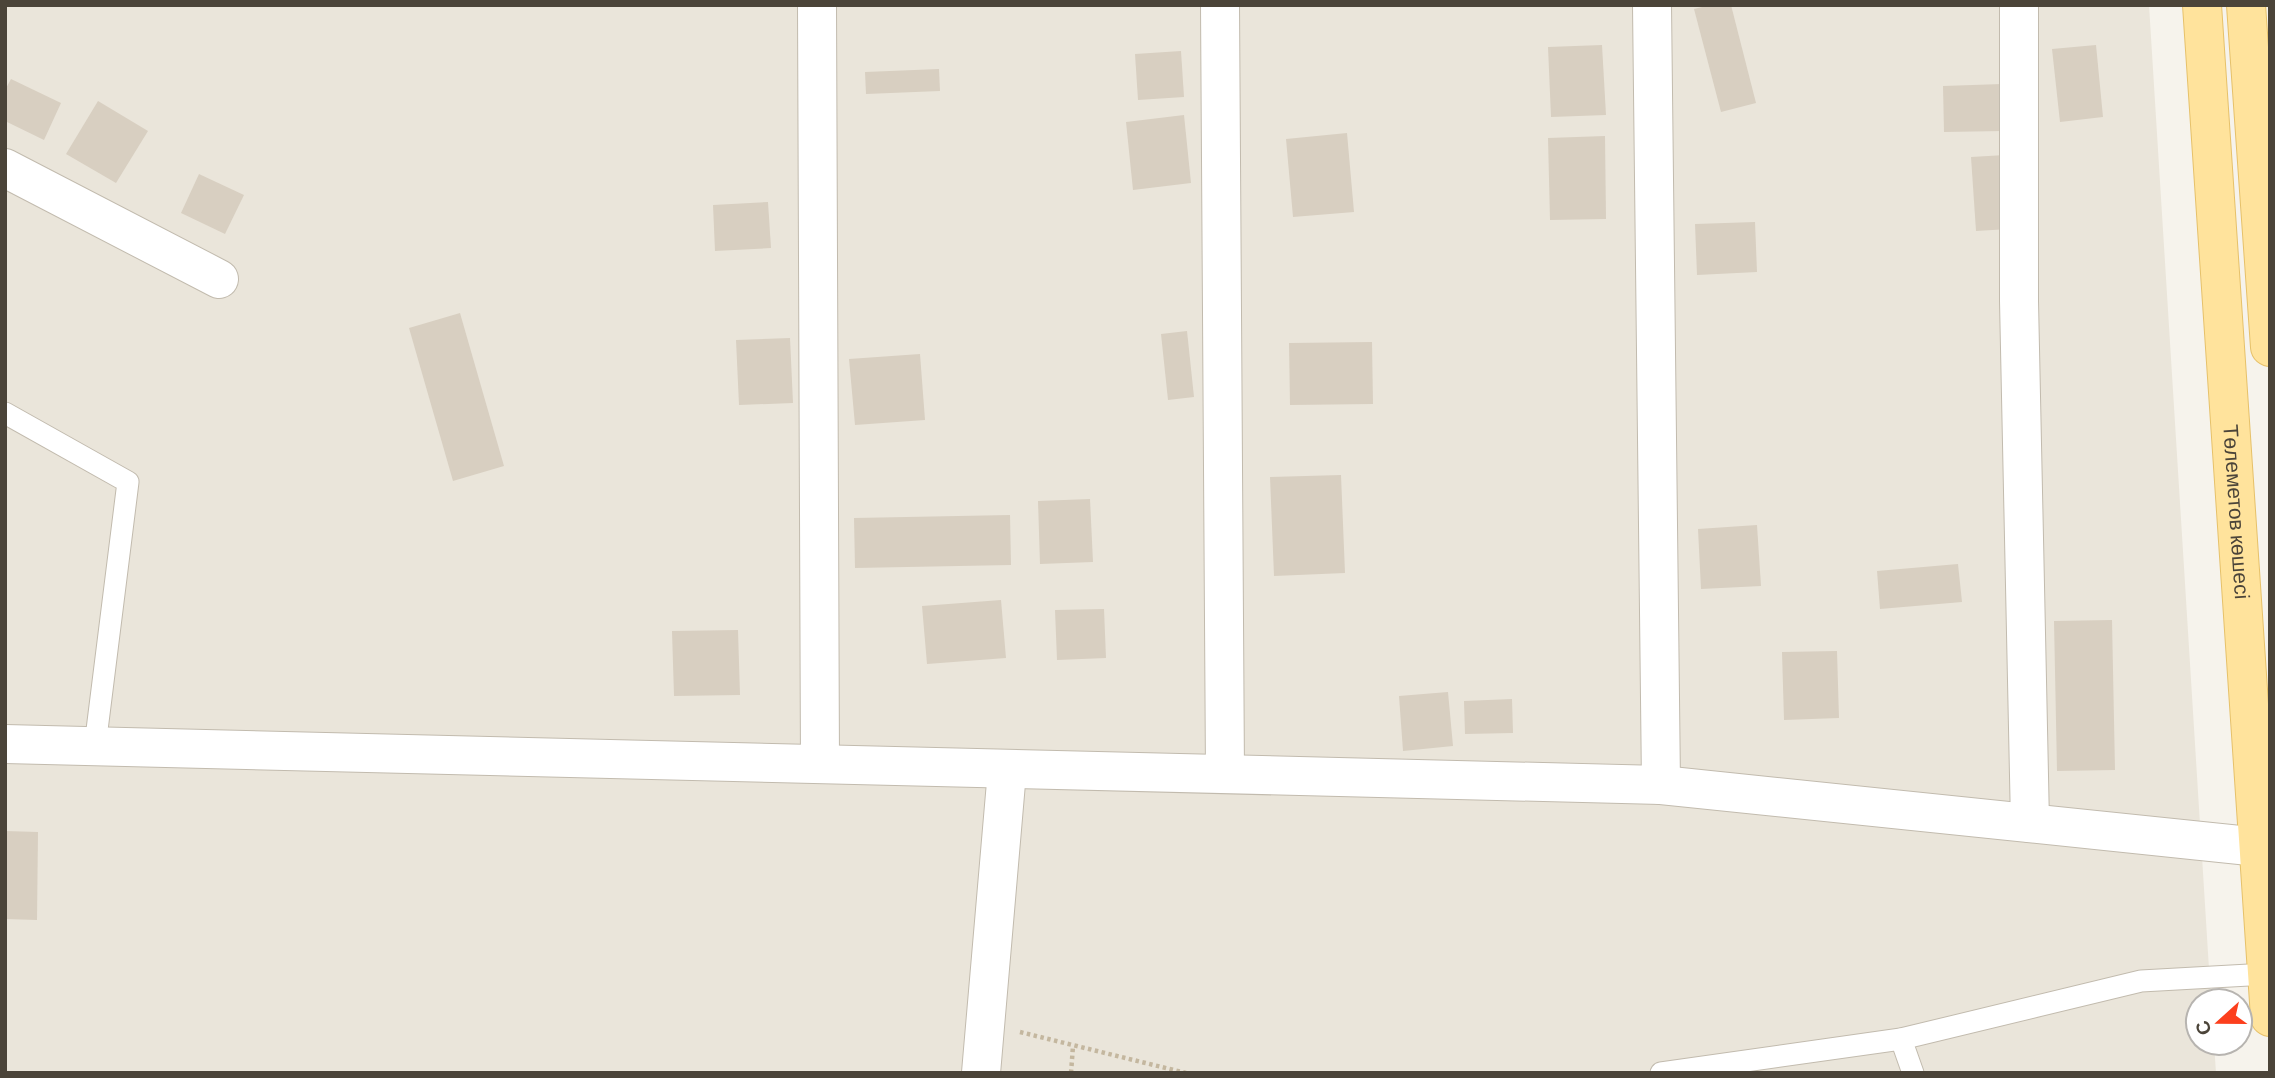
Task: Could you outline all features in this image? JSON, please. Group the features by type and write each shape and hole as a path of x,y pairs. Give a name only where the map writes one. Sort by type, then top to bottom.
{"main road":[{"name":"Төлеметов көшесі","path":"2202,5 2270,1017"},
{"path":"2246,5 2263,130 2270,347"}],"street":[{"path":"817,5 820,764"},
{"path":"1220,5 1225,774"},
{"path":"1652,5 1661,785"},
{"path":"2019,5 2019,301 2030,823"},
{"path":"5,168 219,279"},
{"path":"5,744 1007,771 1661,785 2259,846"},
{"path":"981,1073 1007,771"}],"lane":[{"path":"5,413 128,482 94,746"},
{"path":"1661,1073 1901,1039 2141,981 2267,974"},
{"path":"1901,1039 1913,1073"}],"path":[{"path":"985,1024 1186,1073"},
{"path":"1072,1073 1073,1046"}],"shaded area":[{"path":"5,5 2149,5 2210,987 2184,987 2184,1057 2215,1057 2216,1073 5,1073"}],"building":[{"path":"1710,5 1731,5 1756,103 1721,112 1694,9"},
{"path":"1602,45 1606,115 1551,117 1548,47"},
{"path":"2096,45 2103,117 2060,122 2052,49"},
{"path":"1181,51 1184,97 1138,100 1135,54"},
{"path":"939,69 940,91 866,94 865,72"},
{"path":"11,79 61,103 44,140 5,121 5,90"},
{"path":"2002,84 2003,131 1944,132 1943,86"},
{"path":"98,101 148,131 116,183 66,154"},
{"path":"1184,115 1191,183 1133,190 1126,122"},
{"path":"1347,133 1354,212 1293,217 1286,139"},
{"path":"1605,136 1606,219 1550,220 1548,138"},
{"path":"2005,155 2009,229 1976,231 1971,157"},
{"path":"199,174 244,195 225,234 181,213"},
{"path":"768,202 771,248 715,251 713,205"},
{"path":"1755,222 1757,272 1697,275 1695,224"},
{"path":"460,313 504,466 453,481 409,328"},
{"path":"1187,331 1194,397 1168,400 1161,334"},
{"path":"790,338 793,403 739,405 736,340"},
{"path":"1372,342 1373,404 1290,405 1289,343"},
{"path":"920,354 925,420 855,425 849,359"},
{"path":"1341,475 1345,573 1274,576 1270,477"},
{"path":"1090,499 1093,562 1040,564 1038,501"},
{"path":"1010,515 1011,565 855,568 854,518"},
{"path":"1757,525 1761,586 1701,589 1698,529"},
{"path":"1958,564 1962,602 1880,609 1877,571"},
{"path":"1001,600 1006,658 927,664 922,606"},
{"path":"1104,609 1106,658 1057,660 1055,610"},
{"path":"2112,620 2115,770 2057,771 2054,621"},
{"path":"738,630 740,695 674,696 672,631"},
{"path":"1837,651 1839,718 1784,720 1782,652"},
{"path":"1448,692 1453,746 1403,751 1399,696"},
{"path":"1512,699 1513,733 1465,734 1464,701"},
{"path":"5,831 38,832 37,920 5,919"}]}
